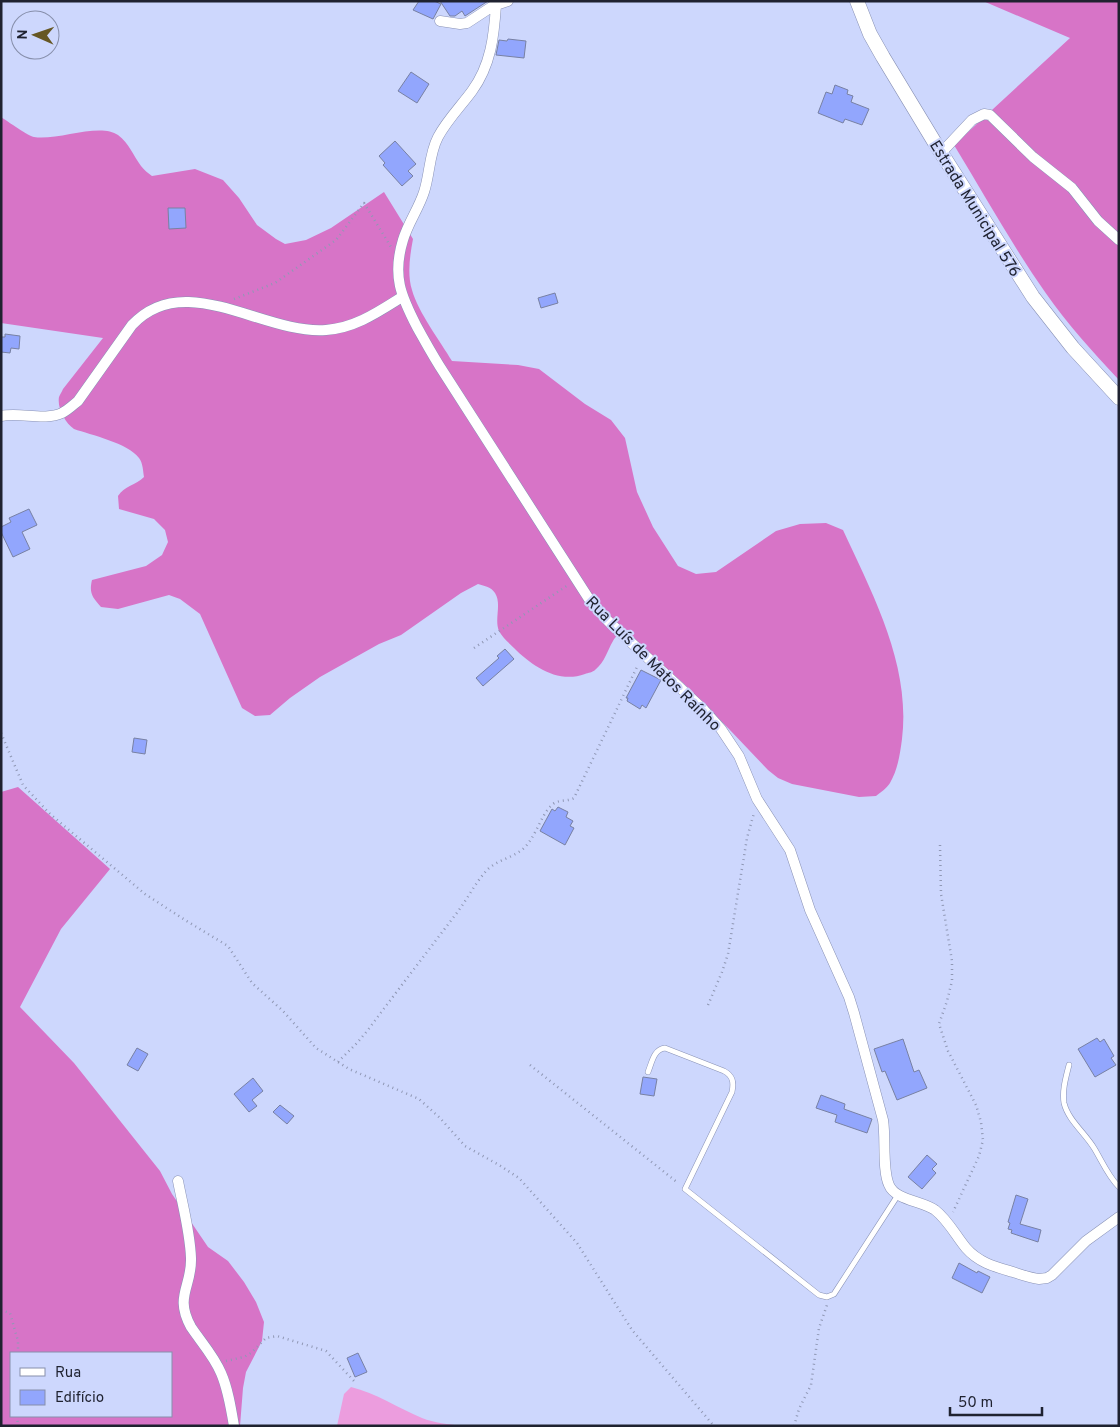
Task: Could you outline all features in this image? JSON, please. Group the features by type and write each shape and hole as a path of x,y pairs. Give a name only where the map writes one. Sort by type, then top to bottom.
{"main road":[{"name":"Estrada Municipal 576","path":"855,1 870,34 941,153 1032,297 1068,343 1119,398"}],"street":[{"path":"440,21 460,24 467,23 496,5 508,1"},
{"path":"1,416 49,416 60,414 70,408 78,400 132,326 139,318 156,308 177,302 203,302 314,331 338,329 365,320 402,297 399,259 406,232 426,188 435,142 473,90 487,63 492,47 496,5"},
{"path":"941,153 975,118 984,114 990,115 1033,157 1072,188 1098,221 1119,240"},
{"name":"Rua Luís de Matos Raínho","path":"402,297 437,362 589,599 601,614 700,706 721,729 739,756 759,802 790,850 807,904 849,997 883,1120 888,1182 891,1189 898,1194"},
{"path":"178,1181 188,1228 191,1260 189,1277 184,1291 184,1307 188,1320 222,1374 234,1426"},
{"path":"898,1194 933,1208 967,1248 981,1261 1033,1278 1042,1279 1052,1275 1086,1240 1119,1217"}],"lane":[{"path":"648,1072 657,1052 665,1048 724,1071 732,1078 732,1092 685,1189 819,1294 827,1297 837,1290 898,1194"},
{"path":"1070,1065 1064,1091 1066,1107 1072,1119 1094,1148 1112,1179 1119,1187"}],"path":[{"path":"213,305 275,284 336,240 364,203 399,259"},
{"path":"474,648 576,580"},
{"path":"338,1062 368,1030 489,868 524,848 534,836 549,808 554,803 574,798 644,654"},
{"path":"1,733 23,785 50,814 145,894 228,946 252,983 283,1011 316,1048 349,1070 419,1099 440,1118 465,1146 499,1164 519,1178 577,1243 632,1330 714,1426"},
{"path":"708,1005 728,954 747,834 759,802"},
{"path":"940,845 941,894 952,961 950,988 939,1024 948,1051 976,1105 982,1122 982,1140 979,1156 947,1223"},
{"path":"530,1065 685,1189"},
{"path":"794,1426 799,1409 811,1385 819,1328 830,1296"},
{"path":"1,1310 10,1313 18,1341 18,1352"},
{"path":"215,1362 232,1361 244,1357 270,1336 277,1336 326,1351 354,1380"}],"shaded area":[{"path":"983,1 1119,1 1119,380 1053,304 1010,238 954,145 1070,38"},
{"path":"1,117 34,137 54,137 101,130 118,135 131,149 141,166 152,176 195,169 223,180 239,198 257,225 285,244 306,240 331,228 384,192 413,239 409,271 410,284 415,299 452,361 518,365 539,369 585,404 611,420 625,438 637,492 653,527 678,566 696,574 716,572 776,531 800,524 826,523 843,530 887,631 901,684 903,711 902,739 897,767 889,785 876,796 859,797 792,784 778,778 683,683 623,630 614,640 601,664 593,671 565,677 537,667 514,648 499,631 497,597 490,588 478,584 461,593 401,635 379,644 320,677 270,715 255,716 242,708 200,614 180,599 169,595 118,609 101,607 92,595 92,580 146,566 162,555 168,542 165,530 154,519 119,509 118,496 144,477 139,458 127,448 74,429 60,410 59,397 63,389 103,338 1,323"},
{"path":"18,787 110,869 61,929 20,1007 74,1063 160,1171 172,1194 208,1247 228,1261 244,1282 256,1302 264,1322 262,1341 246,1372 240,1426 1,1426 1,792"},
{"path":"351,1387 369,1393 427,1420 461,1426 337,1426 344,1394"}],"building":[{"path":"419,1 434,1 441,4 433,19 413,10"},
{"path":"440,1 488,1 465,16 462,11 455,16 450,16"},
{"path":"508,39 526,41 524,58 496,55 499,40 507,41"},
{"path":"411,72 429,84 417,103 398,91"},
{"path":"835,85 848,90 847,94 853,96 851,102 869,109 862,125 845,119 843,123 818,113 826,92 832,94"},
{"path":"395,141 416,164 408,171 413,176 402,186 383,165 385,163 379,156"},
{"path":"168,208 185,208 186,228 169,229"},
{"path":"555,293 558,303 541,308 538,298"},
{"path":"5,334 20,336 19,349 11,348 10,353 1,352 1,337 5,337"},
{"path":"29,509 37,525 22,532 30,549 13,557 1,532 1,527 11,522 9,518"},
{"path":"505,649 514,659 483,686 476,678 499,658 497,656"},
{"path":"641,670 661,680 646,708 642,705 640,709 627,701 628,698 626,698"},
{"path":"134,738 147,740 145,754 132,752"},
{"path":"558,807 568,812 566,817 573,821 570,826 574,828 565,845 540,831 552,809 555,811"},
{"path":"1097,1038 1100,1042 1104,1039 1114,1056 1111,1058 1116,1065 1095,1077 1078,1049"},
{"path":"903,1039 914,1072 919,1070 927,1088 897,1100 885,1071 882,1072 874,1049"},
{"path":"137,1048 148,1054 138,1071 127,1065"},
{"path":"643,1077 657,1079 654,1096 640,1094"},
{"path":"253,1078 263,1091 252,1100 257,1106 249,1112 234,1094"},
{"path":"821,1095 845,1104 844,1109 872,1119 867,1133 835,1122 837,1115 816,1108"},
{"path":"280,1105 294,1116 287,1124 273,1112"},
{"path":"927,1155 937,1164 932,1169 936,1173 922,1189 908,1177"},
{"path":"1016,1195 1028,1199 1020,1224 1041,1230 1038,1242 1011,1233 1012,1230 1008,1229 1010,1223 1008,1222"},
{"path":"959,1263 977,1273 978,1271 990,1277 982,1293 952,1278"},
{"path":"358,1353 367,1372 355,1377 347,1358"}]}
